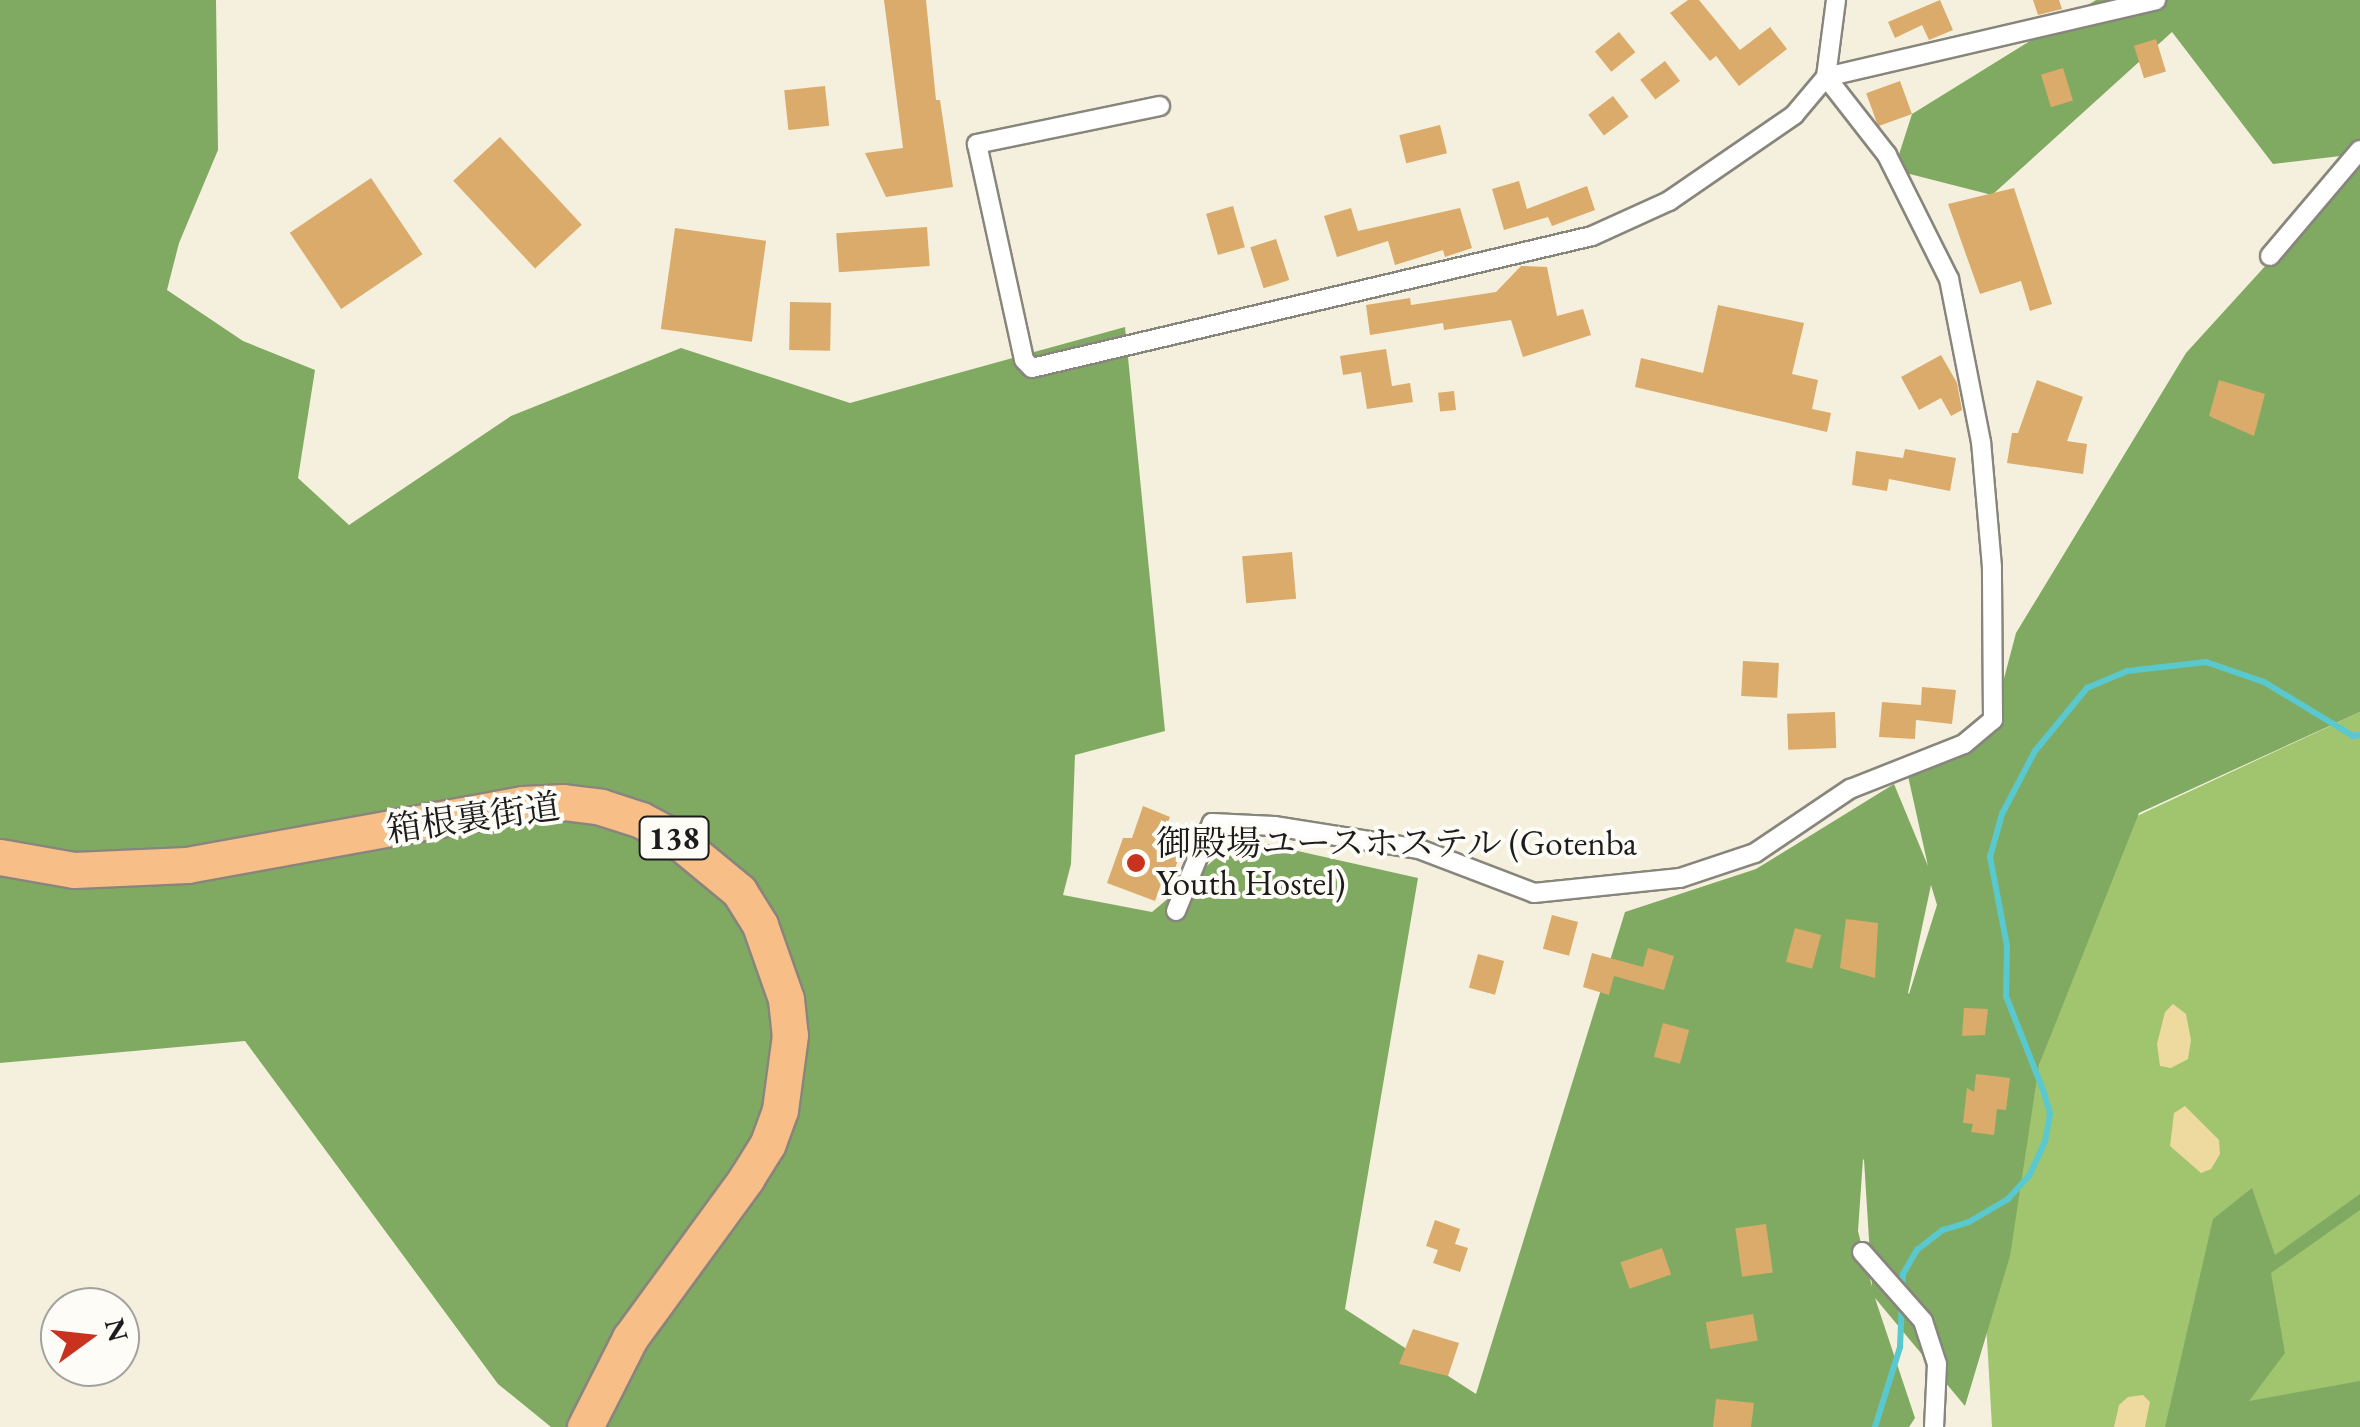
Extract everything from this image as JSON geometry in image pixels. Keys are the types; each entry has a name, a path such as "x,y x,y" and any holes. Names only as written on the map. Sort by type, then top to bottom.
{"highway":[{"name":"箱根裏街道","path":"0,858 74,870 187,865 522,804 563,802 601,807 641,820 676,839 738,891 766,938 786,1000 790,1035 780,1110 767,1145 746,1179 630,1338 586,1427"}],"street":[{"path":"1160,106 978,144 1024,360 1032,368 1592,236 1669,202 1794,115 1826,77 1836,0"},
{"path":"1826,77 2156,0"},
{"path":"1176,911 1212,823 1274,826 1420,849 1534,893 1680,878 1755,853 1850,789 1904,764 1964,744 1993,720 1992,567 1981,442 1949,279 1887,155 1826,77"},
{"path":"2270,256 2360,150"},
{"path":"1862,1252 1922,1321 1936,1364 1934,1427"}],"green space":[{"path":"0,0 216,0 218,150 179,243 167,290 243,341 315,370 298,478 349,525 511,416 681,348 850,403 1125,327 1165,731 1075,755 1071,864 1063,895 1152,912 1240,838 1418,878 1345,1309 1476,1394 1625,912 1756,869 1894,784 1928,866 1908,776 1993,720 2016,633 2186,353 2360,162 2360,712 2139,813 2039,1065 2010,1256 1965,1406 1875,1298 1915,1418 1909,1427 551,1427 498,1384 245,1041 0,1063","holes":["1931,885 1937,905 1909,994 1908,993","1864,1160 1872,1287 1858,1231"]},
{"path":"2096,0 2360,0 2360,149 2357,154 2273,164 2172,32 1992,195 1894,170 1912,114"},
{"path":"2360,712 2360,1427 1992,1427 1981,1234 2122,823"},
{"path":"2252,1188 2275,1255 2360,1194 2360,1210 2271,1273 2285,1353 2249,1401 2360,1381 2360,1427 2165,1427 2213,1219"}],"sand":[{"path":"2173,1004 2186,1014 2191,1040 2188,1059 2171,1068 2160,1066 2157,1044 2165,1012"},
{"path":"2185,1106 2219,1140 2220,1154 2211,1169 2201,1173 2170,1146 2174,1113"},
{"path":"2143,1395 2150,1402 2145,1427 2114,1427 2119,1405 2128,1397"}],"building":[{"path":"884,0 926,0 936,100 940,100 953,187 886,197 865,153 903,148"},
{"path":"1688,0 1699,0 1740,50 1770,27 1787,49 1739,86 1716,56 1710,61 1670,13"},
{"path":"1940,0 1953,30 1929,40 1922,25 1895,38 1888,22"},
{"path":"2033,0 2059,0 2062,9 2038,15"},
{"path":"1619,32 1635,52 1611,72 1595,52"},
{"path":"2156,39 2166,72 2144,78 2134,46"},
{"path":"1665,61 1680,81 1655,100 1640,80"},
{"path":"2063,68 2073,101 2051,107 2041,75"},
{"path":"1900,81 1912,114 1878,126 1866,93"},
{"path":"825,86 829,126 788,130 784,90"},
{"path":"1613,96 1629,117 1604,135 1588,115"},
{"path":"1440,125 1447,153 1406,163 1399,135"},
{"path":"500,137 582,225 535,268 453,181"},
{"path":"371,178 422,254 341,309 290,233"},
{"path":"1519,181 1527,209 1587,186 1595,210 1552,226 1548,217 1504,230 1492,189"},
{"path":"2014,188 2052,304 2030,311 2021,281 1980,294 1948,204"},
{"path":"1233,206 1245,247 1218,255 1206,214"},
{"path":"1351,208 1358,231 1460,208 1472,248 1445,257 1443,250 1395,265 1388,241 1337,257 1324,216"},
{"path":"927,227 930,266 839,272 836,233"},
{"path":"675,228 766,241 752,342 661,329"},
{"path":"1276,239 1289,280 1264,288 1250,247"},
{"path":"1521,266 1547,267 1557,316 1583,309 1591,335 1523,357 1511,320 1444,330 1443,323 1370,335 1366,305 1410,298 1411,305 1496,292"},
{"path":"790,302 831,303 830,351 789,350"},
{"path":"1718,305 1804,323 1792,374 1818,380 1812,409 1831,413 1827,432 1635,387 1641,358 1703,373"},
{"path":"1386,349 1392,386 1410,383 1413,402 1367,409 1361,372 1343,375 1340,356"},
{"path":"1941,355 1957,383 1962,410 1951,416 1941,398 1919,410 1901,377"},
{"path":"2037,380 2083,397 2067,441 2087,444 2083,474 2007,463 2012,433 2018,433"},
{"path":"2219,380 2265,394 2254,436 2209,416"},
{"path":"1454,391 1456,410 1440,412 1438,393"},
{"path":"1905,449 1956,458 1950,491 1889,479 1887,491 1852,485 1856,451 1903,458"},
{"path":"1292,552 1296,599 1246,603 1242,556"},
{"path":"1743,661 1779,663 1777,698 1741,696"},
{"path":"1922,687 1956,690 1952,724 1916,720 1915,739 1879,737 1882,702 1921,705"},
{"path":"1835,712 1836,748 1788,750 1787,714"},
{"path":"1143,806 1170,817 1166,827 1188,835 1168,886 1161,884 1155,901 1107,883 1123,838 1132,838"},
{"path":"1552,915 1578,922 1569,956 1543,949"},
{"path":"1846,919 1878,923 1875,978 1840,968"},
{"path":"1795,928 1821,935 1812,969 1786,962"},
{"path":"1648,948 1674,956 1664,990 1614,976 1609,995 1583,987 1592,953 1643,967"},
{"path":"1478,954 1504,961 1495,995 1469,988"},
{"path":"1964,1008 1988,1009 1985,1035 1962,1036"},
{"path":"1663,1023 1689,1030 1680,1064 1654,1057"},
{"path":"1976,1074 2010,1078 2006,1110 1997,1109 1994,1135 1971,1132 1973,1124 1963,1123 1967,1088 1974,1092"},
{"path":"1435,1220 1460,1229 1455,1244 1468,1248 1460,1272 1433,1263 1438,1250 1426,1246"},
{"path":"1766,1224 1773,1273 1742,1277 1735,1228"},
{"path":"1662,1248 1671,1274 1630,1289 1620,1262"},
{"path":"1753,1314 1758,1341 1710,1349 1706,1322"},
{"path":"1413,1329 1459,1343 1448,1376 1399,1364"},
{"path":"1716,1399 1754,1403 1751,1427 1713,1427"}],"waterway":[{"path":"1902,1290 1903,1274 1917,1250 1943,1230 1969,1222 2008,1199 2029,1176 2045,1142 2050,1114 2006,996 2007,946 1990,857 2002,814 2035,751 2087,688 2127,671 2206,662 2264,682 2353,736 2360,735"},
{"path":"1875,1427 1900,1347 1902,1302"}],"place":[{"name":"御殿場ユースホステル (Gotenba Youth Hostel)","path":"1136,863"}]}
